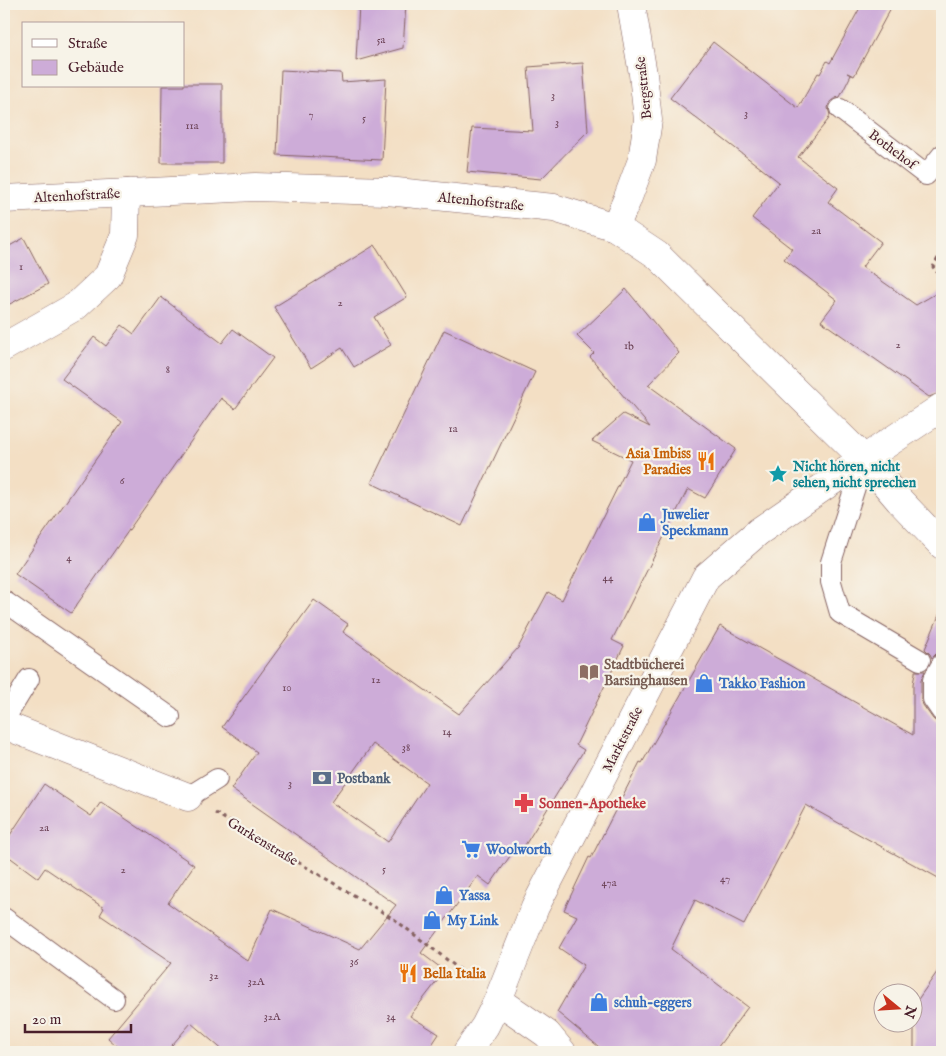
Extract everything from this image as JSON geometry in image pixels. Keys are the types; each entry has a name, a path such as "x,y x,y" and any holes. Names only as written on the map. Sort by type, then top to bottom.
{"street":[{"name":"Bergstraße","path":"616,227 642,160 648,120 643,74 631,4"},
{"name":"Altenhofstraße","path":"4,199 255,187 387,192 554,208 616,227 657,255 864,459 899,500 942,545"},
{"path":"4,346 76,306 108,276 125,235 126,193"},
{"name":"Marktstraße","path":"467,1052 481,1032 498,1000 535,906 706,577 758,532 942,407"},
{"path":"4,725 188,797"},
{"path":"498,1000 547,1034 562,1052"}],"lane":[{"name":"Bothehof","path":"840,109 926,175 942,155"},
{"path":"864,459 831,562 831,582 840,613 920,660"},
{"path":"4,601 170,717"},
{"path":"942,664 932,680 933,699 942,712"},
{"path":"4,720 30,679"},
{"path":"188,797 217,779"},
{"path":"4,918 114,998"}],"path":[{"path":"942,252 933,267 942,278"},
{"name":"Gurkenstraße","path":"188,797 394,919 498,1000"}],"building":[{"path":"359,4 406,4 403,48 356,61"},
{"path":"862,4 893,4 854,76 847,73 851,75 840,97 830,102 828,120 798,157 838,188 828,202 881,242 862,267 916,305 942,290 942,392 929,397 821,321 837,300 784,259 792,249 752,218 779,182 670,98 713,42 798,108 818,73 820,74 827,61 830,63"},
{"path":"583,63 588,131 541,179 467,172 472,128 533,131 528,67"},
{"path":"281,70 341,73 342,82 386,79 382,160 277,155"},
{"path":"185,84 222,84 222,163 161,163 162,88 185,88"},
{"path":"24,238 48,284 4,307 4,249"},
{"path":"375,245 407,297 374,317 391,345 354,367 342,348 311,368 274,307"},
{"path":"626,289 679,353 648,385 736,449 705,498 688,489 612,640 624,646 576,745 584,750 522,850 517,846 490,885 478,876 421,953 445,971 410,1016 439,1034 427,1052 225,1052 191,1023 166,1052 124,1052 108,1038 171,963 100,915 104,908 45,868 38,878 4,853 4,844 44,784 91,816 101,802 194,865 168,903 248,961 272,909 360,949 396,905 231,789 257,752 222,727 314,600 348,624 343,632 459,714 518,648 548,592 562,600 631,460 592,441 623,414 650,427 590,357 594,353 577,336","holes":["373,744 427,783 388,842 331,802"]},
{"path":"161,297 222,343 233,329 273,358 235,409 221,398 71,613 15,574 122,422 62,379 94,337 106,346 122,325 134,334"},
{"path":"444,330 535,372 462,526 371,483"},
{"path":"942,608 942,652 932,658 925,649"},
{"path":"720,626 913,735 913,684 915,671 925,671 921,680 921,699 933,719 942,724 942,880 806,805 744,925 695,900 671,949 748,1007 714,1052 605,1052 557,1012 584,965 559,948 577,916 564,910 589,857 591,858 640,762 642,763"},
{"path":"942,965 942,1052 914,1052 914,1034 924,1034 924,991"}],"place":[{"name":"Asia Imbiss Paradies","path":"706,461"},
{"name":"Nicht hören, nicht sehen, nicht sprechen","path":"778,474"},
{"name":"Juwelier Speckmann","path":"647,522"},
{"name":"Stadtbücherei Barsinghausen","path":"589,672"},
{"name":"Takko Fashion","path":"704,683"},
{"name":"Postbank","path":"322,778"},
{"name":"Sonnen-Apotheke","path":"524,803"},
{"name":"Woolworth","path":"471,849"},
{"name":"Yassa","path":"444,895"},
{"name":"My Link","path":"432,920"},
{"name":"Bella Italia","path":"408,973"},
{"name":"schuh-eggers","path":"599,1002"}]}
